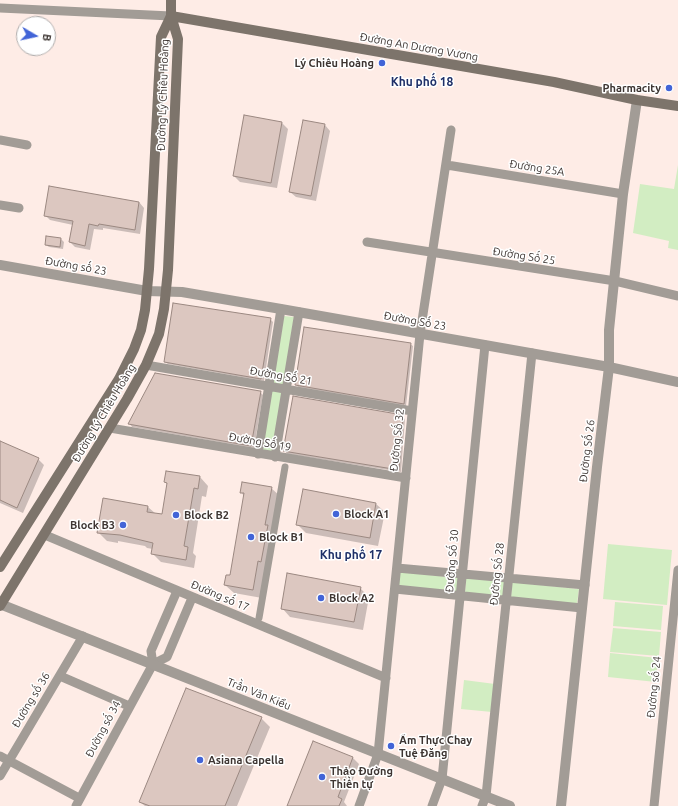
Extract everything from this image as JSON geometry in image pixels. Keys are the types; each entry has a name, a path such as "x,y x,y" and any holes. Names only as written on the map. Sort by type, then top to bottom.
{"main road":[{"path":"171,0 171,16"},
{"name":"Đường An Dương Vương","path":"171,16 554,82 637,100 678,106"},
{"name":"Đường Lý Chiêu Hoàng","path":"0,567 128,363 141,330 145,310 149,269 161,37 171,16"},
{"name":"Đường Lý Chiêu Hoàng","path":"0,605 110,428 146,365 159,334 166,292 178,39 171,16"}],"street":[{"path":"0,8 171,16"},
{"name":"Đường Số 26","path":"562,806 597,467 609,367 609,330 623,194 637,100"},
{"name":"Đường Số 32","path":"378,754 420,334 451,130"},
{"path":"0,140 27,145"},
{"name":"Đường 25A","path":"446,165 623,194"},
{"path":"0,204 20,208"},
{"name":"Đường Số 25","path":"366,242 433,254 615,281 678,296"},
{"name":"Đường số 23","path":"0,265 147,291"},
{"name":"Đường Số 23","path":"147,291 182,292 299,312 609,367 678,382"},
{"path":"258,454 281,309"},
{"path":"275,457 299,312"},
{"name":"Đường Số 30","path":"442,779 485,345"},
{"name":"Đường Số 28","path":"484,801 532,353"},
{"name":"Đường Số 21","path":"146,365 412,411"},
{"name":"Đường Số 19","path":"110,428 406,478"},
{"path":"259,618 285,467"},
{"name":"Đường số 17","path":"44,535 386,678"},
{"path":"397,568 585,585"},
{"name":"Đường số 24","path":"654,806 678,570"},
{"path":"395,589 582,608"},
{"name":"Đường số 34","path":"153,664 151,651 177,591"},
{"name":"Đường số 34","path":"78,802 153,664 167,657 192,598"},
{"name":"Trần Văn Kiểu","path":"0,605 84,636 442,779 484,801 510,806"},
{"name":"Đường số 36","path":"0,776 84,636"},
{"path":"60,676 129,706"},
{"path":"359,806 378,754"},
{"path":"0,756 78,802"},
{"path":"432,806 442,779"}],"green space":[{"path":"678,165 678,250 668,248 669,241 633,233 640,184 674,189"},
{"path":"284,316 294,317 283,386 273,383"},
{"path":"272,391 282,392 272,453 261,451"},
{"path":"608,544 672,550 667,605 603,599"},
{"path":"400,572 459,578 457,592 398,586"},
{"path":"466,578 505,582 504,596 465,593"},
{"path":"512,582 579,589 577,604 511,597"},
{"path":"615,602 663,606 661,630 613,626"},
{"path":"613,628 661,632 659,656 610,652"},
{"path":"610,653 658,658 656,682 608,677"},
{"path":"464,680 495,684 492,712 461,709"}],"building":[{"path":"244,115 282,122 271,183 233,176"},
{"path":"303,120 325,124 311,196 289,192"},
{"path":"49,186 139,202 135,230 99,224 98,226 89,224 85,246 69,242 73,221 44,216"},
{"path":"46,236 61,238 60,247 45,245"},
{"path":"173,303 271,318 261,379 164,362"},
{"path":"304,327 411,343 404,404 295,385"},
{"path":"155,373 261,391 251,446 128,424"},
{"path":"293,396 403,415 399,470 283,451"},
{"path":"0,441 39,458 17,508 0,500"},
{"path":"166,471 200,476 198,489 194,488 184,546 188,547 186,560 151,554 153,543 120,535 97,533 103,498 148,506 147,512 162,514 167,483 164,482"},
{"name":"Block B1","path":"242,482 272,487 265,525 268,525 261,562 258,561 253,590 224,585 226,575 230,575 244,493 240,493"},
{"name":"Block A1","path":"303,489 376,503 370,538 296,525"},
{"name":"Block A2","path":"287,573 361,587 354,622 281,609"},
{"name":"Asiana Capella","path":"186,688 262,717 225,806 150,806 139,802"},
{"name":"Thảo Đường Thiền tự","path":"313,741 353,757 338,797 342,799 339,806 287,806"}],"place":[{"name":"Lý Chiêu Hoàng","path":"382,63"},
{"name":"Pharmacity","path":"669,88"},
{"name":"Block A1","path":"336,514"},
{"name":"Block B2","path":"176,515"},
{"name":"Block B3","path":"123,525"},
{"name":"Block B1","path":"251,537"},
{"name":"Block A2","path":"321,598"},
{"name":"Ẩm Thực Chay Tuệ Đăng","path":"391,746"},
{"name":"Asiana Capella","path":"200,760"},
{"name":"Thảo Đường Thiền tự","path":"322,777"}],"district":[{"name":"Khu phố 18","path":"422,82"},
{"name":"Khu phố 17","path":"351,555"}]}
